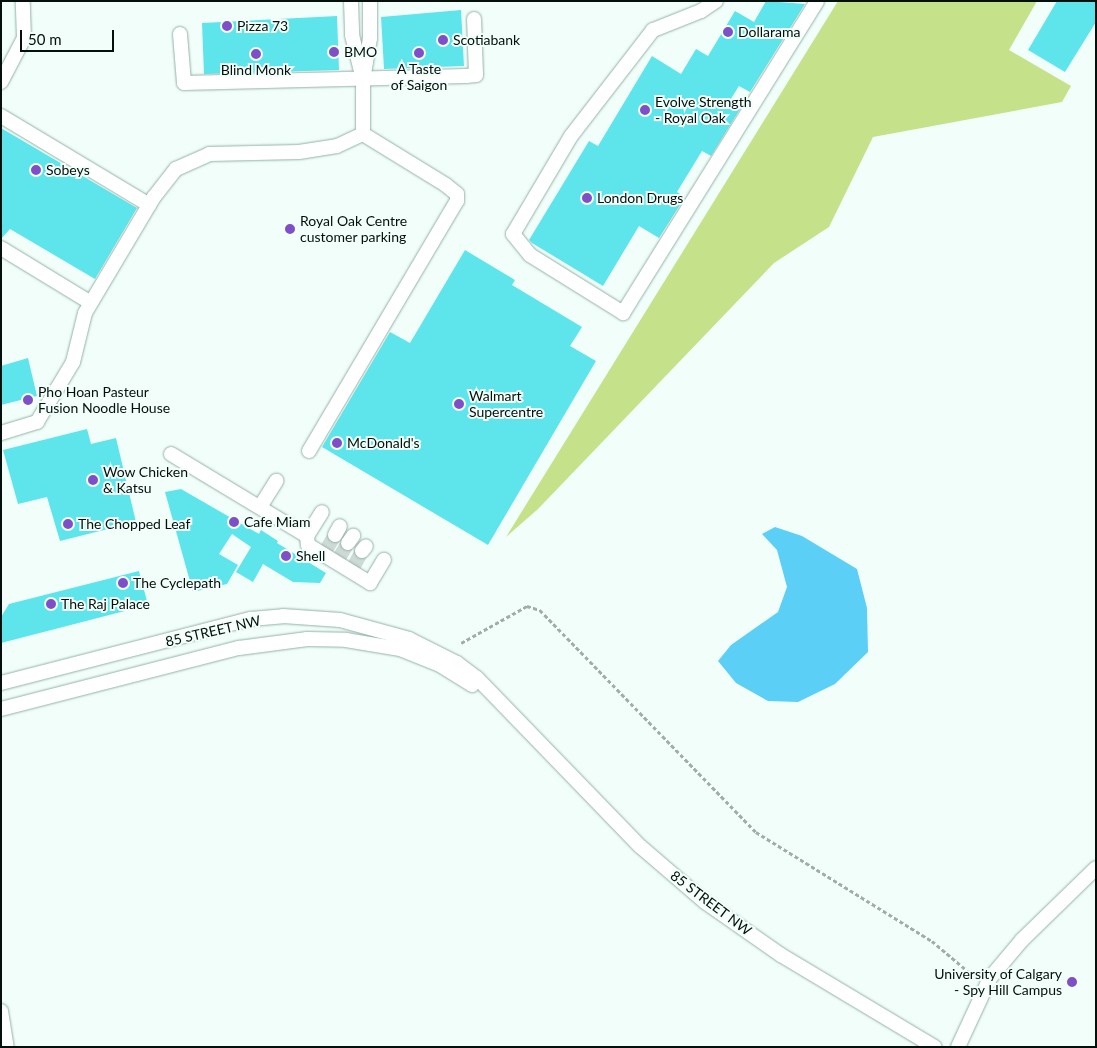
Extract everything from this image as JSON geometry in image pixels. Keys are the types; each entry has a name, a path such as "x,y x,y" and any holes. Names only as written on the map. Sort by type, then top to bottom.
{"street":[{"path":"1,82 24,38 23,1"},
{"path":"351,1 352,34 363,80"},
{"path":"363,134 363,80 370,38 370,1"},
{"path":"716,1 701,11 653,30 571,136 513,234 530,255 623,313 816,1"},
{"path":"180,34 184,83 363,80 476,75 474,18"},
{"path":"1,116 149,206"},
{"path":"1,433 37,422 73,362 85,313 149,206 176,169 199,156 299,152 337,146 363,134"},
{"path":"308,451 457,201 457,194 446,185 363,134"},
{"path":"1,248 91,303"},
{"path":"171,454 307,536"},
{"path":"260,507 276,481"},
{"path":"322,512 307,536 308,545 325,552 370,583 384,560"},
{"name":"85 STREET NW","path":"1,683 251,619 313,617 386,630 435,652 477,678 641,847 705,902 781,955 935,1047"},
{"name":"85 STREET NW","path":"1,709 239,648 275,641 336,639 372,643 416,654 463,679 518,721"},
{"path":"958,1047 986,988 1022,940 1096,868"},
{"path":"1,1011 6,1047"}],"path":[{"path":"461,642 527,606 540,610 756,832 932,940 986,988"}],"green space":[{"path":"838,1 1037,1 1009,50 1071,86 1062,102 873,137 829,227 774,263 538,509 506,537"}],"water":[{"path":"775,527 802,536 857,569 867,608 868,652 835,684 798,702 768,701 736,683 718,661 731,645 778,612 787,587 777,550 762,534"}],"building":[{"path":"766,1 805,4 750,92 739,86 729,102 740,109 711,156 702,151 677,192 685,197 659,238 639,226 603,286 532,243 529,240 589,141 598,146 652,56 681,74 696,49 708,56 735,11 754,22"},
{"path":"1057,1 1096,1 1096,22 1065,72 1028,50"},
{"path":"461,10 464,66 384,69 381,17"},
{"path":"337,16 339,70 204,74 202,23"},
{"name":"Sobeys","path":"1,128 137,208 95,279 10,229 1,239"},
{"name":"Walmart Supercentre","path":"465,250 515,280 512,285 582,327 570,346 596,361 488,545 322,447 390,332 410,343"},
{"path":"28,358 37,396 1,405 1,366"},
{"path":"87,429 91,444 116,438 136,522 60,541 47,497 18,504 3,450"},
{"path":"181,489 259,534 261,530 278,541 277,543 326,573 320,583 293,582 263,564 253,582 236,572 251,547 232,534 219,554 238,565 227,584 193,592 165,492"},
{"path":"139,571 148,605 1,643 1,617 9,604"}],"tunnel":[{"path":"326,550 335,535"},
{"path":"339,558 348,543"},
{"path":"354,566 362,551"}],"place":[{"name":"Pizza 73","path":"227,26"},
{"name":"Dollarama","path":"728,32"},
{"name":"Scotiabank","path":"443,40"},
{"name":"BMO","path":"334,52"},
{"name":"A Taste of Saigon","path":"419,53"},
{"name":"Blind Monk","path":"256,54"},
{"name":"Evolve Strength - Royal Oak","path":"645,110"},
{"name":"Sobeys","path":"36,170"},
{"name":"London Drugs","path":"587,198"},
{"name":"Royal Oak Centre customer parking","path":"290,229"},
{"name":"Pho Hoan Pasteur Fusion Noodle House","path":"28,400"},
{"name":"Walmart Supercentre","path":"459,404"},
{"name":"McDonald's","path":"337,443"},
{"name":"Wow Chicken & Katsu","path":"93,480"},
{"name":"Cafe Miam","path":"234,522"},
{"name":"The Chopped Leaf","path":"68,524"},
{"name":"Shell","path":"286,556"},
{"name":"The Cyclepath","path":"123,583"},
{"name":"The Raj Palace","path":"51,604"},
{"name":"University of Calgary - Spy Hill Campus","path":"1072,982"}]}
